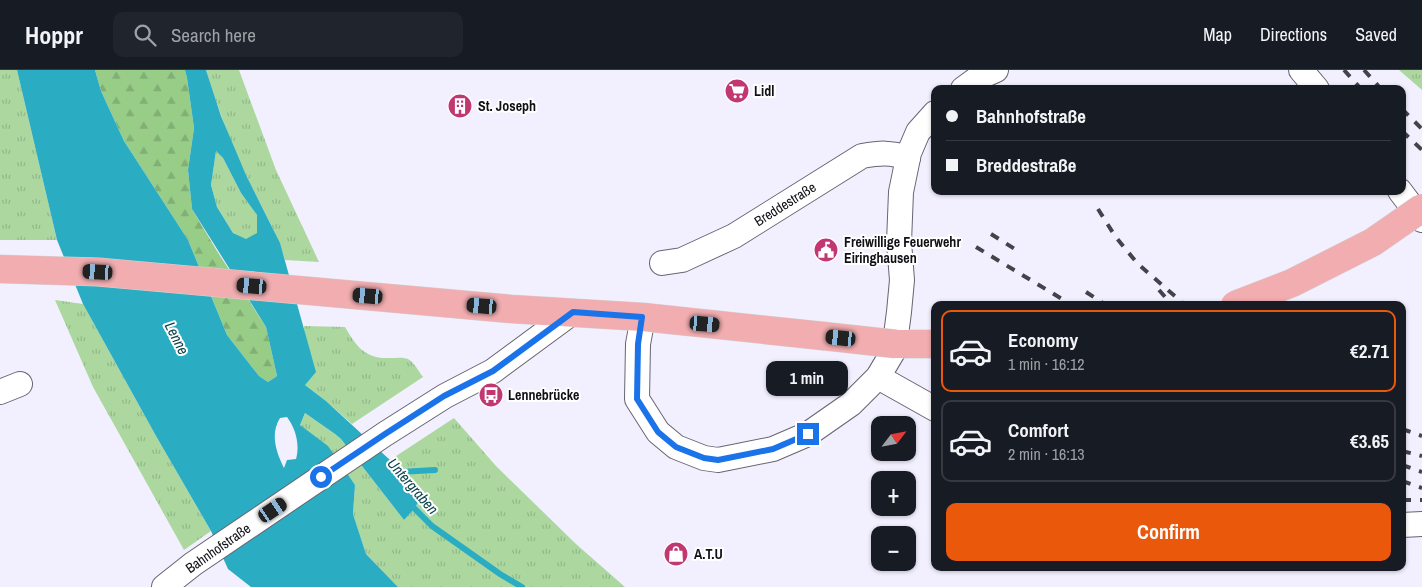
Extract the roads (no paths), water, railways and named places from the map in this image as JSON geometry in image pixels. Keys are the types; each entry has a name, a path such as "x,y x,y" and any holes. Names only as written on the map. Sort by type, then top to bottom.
{"main road":[{"path":"1245,301 1292,284 1373,242 1422,208"},
{"path":"0,269 98,272 482,306 642,317 896,344 931,344"}],"street":[{"path":"968,85 978,78 996,70"},
{"path":"1301,70 1314,85"},
{"path":"642,317 638,344 637,399 658,432 676,447 704,458 718,460 773,449 808,434 851,404 878,377 894,350 900,312 902,280 900,242 901,192 908,158 918,132 931,117"},
{"name":"Breddestraße","path":"662,263 682,260 734,236 862,156 880,153 896,154 908,158"},
{"path":"1403,195 1422,220"},
{"name":"Bahnhofstraße","path":"164,587 193,564 385,434 444,396 493,371 573,312"},
{"path":"878,377 931,407"},
{"path":"1406,525 1422,524"}],"water":[{"name":"Lenne","path":"17,70 95,70 101,91 124,141 188,240 227,335 259,376 268,382 277,376 266,327 192,209 188,170 194,128 185,70 206,70 221,116 246,175 280,243 316,372 305,385 326,401 390,460 420,499 404,520 341,439 305,413 300,425 328,446 355,485 353,514 366,554 398,587 251,587 228,569 211,531 83,304 57,240","holes":["216,151 223,158 241,193 257,215 257,233 246,239 233,233 217,207 211,185","287,417 295,432 298,448 296,459 287,460 284,468 275,443 275,430 280,418"]}],"waterway":[{"path":"392,469 400,472 435,470"},
{"name":"Untergraben","path":"409,503 432,526 500,574 522,587"}],"railway":[{"path":"1344,70 1357,85"},
{"path":"1364,70 1377,85"},
{"path":"1406,113 1422,129"},
{"path":"1406,135 1422,150"},
{"path":"1098,209 1115,236 1137,263 1180,301"},
{"path":"991,234 1018,251"},
{"path":"976,247 1065,301"},
{"path":"1159,290 1169,301"},
{"path":"1086,292 1100,301"},
{"path":"1406,430 1422,436"},
{"path":"1406,452 1422,456"},
{"path":"1406,466 1422,472"},
{"path":"1406,482 1422,488"},
{"path":"1406,500 1422,500"}],"place":[{"name":"Lidl","path":"737,91"},
{"name":"St. Joseph","path":"460,106"},
{"name":"Freiwillige Feuerwehr Eiringhausen","path":"826,250"},
{"name":"Lennebrücke","path":"491,395"},
{"name":"A.T.U","path":"676,554"}]}
